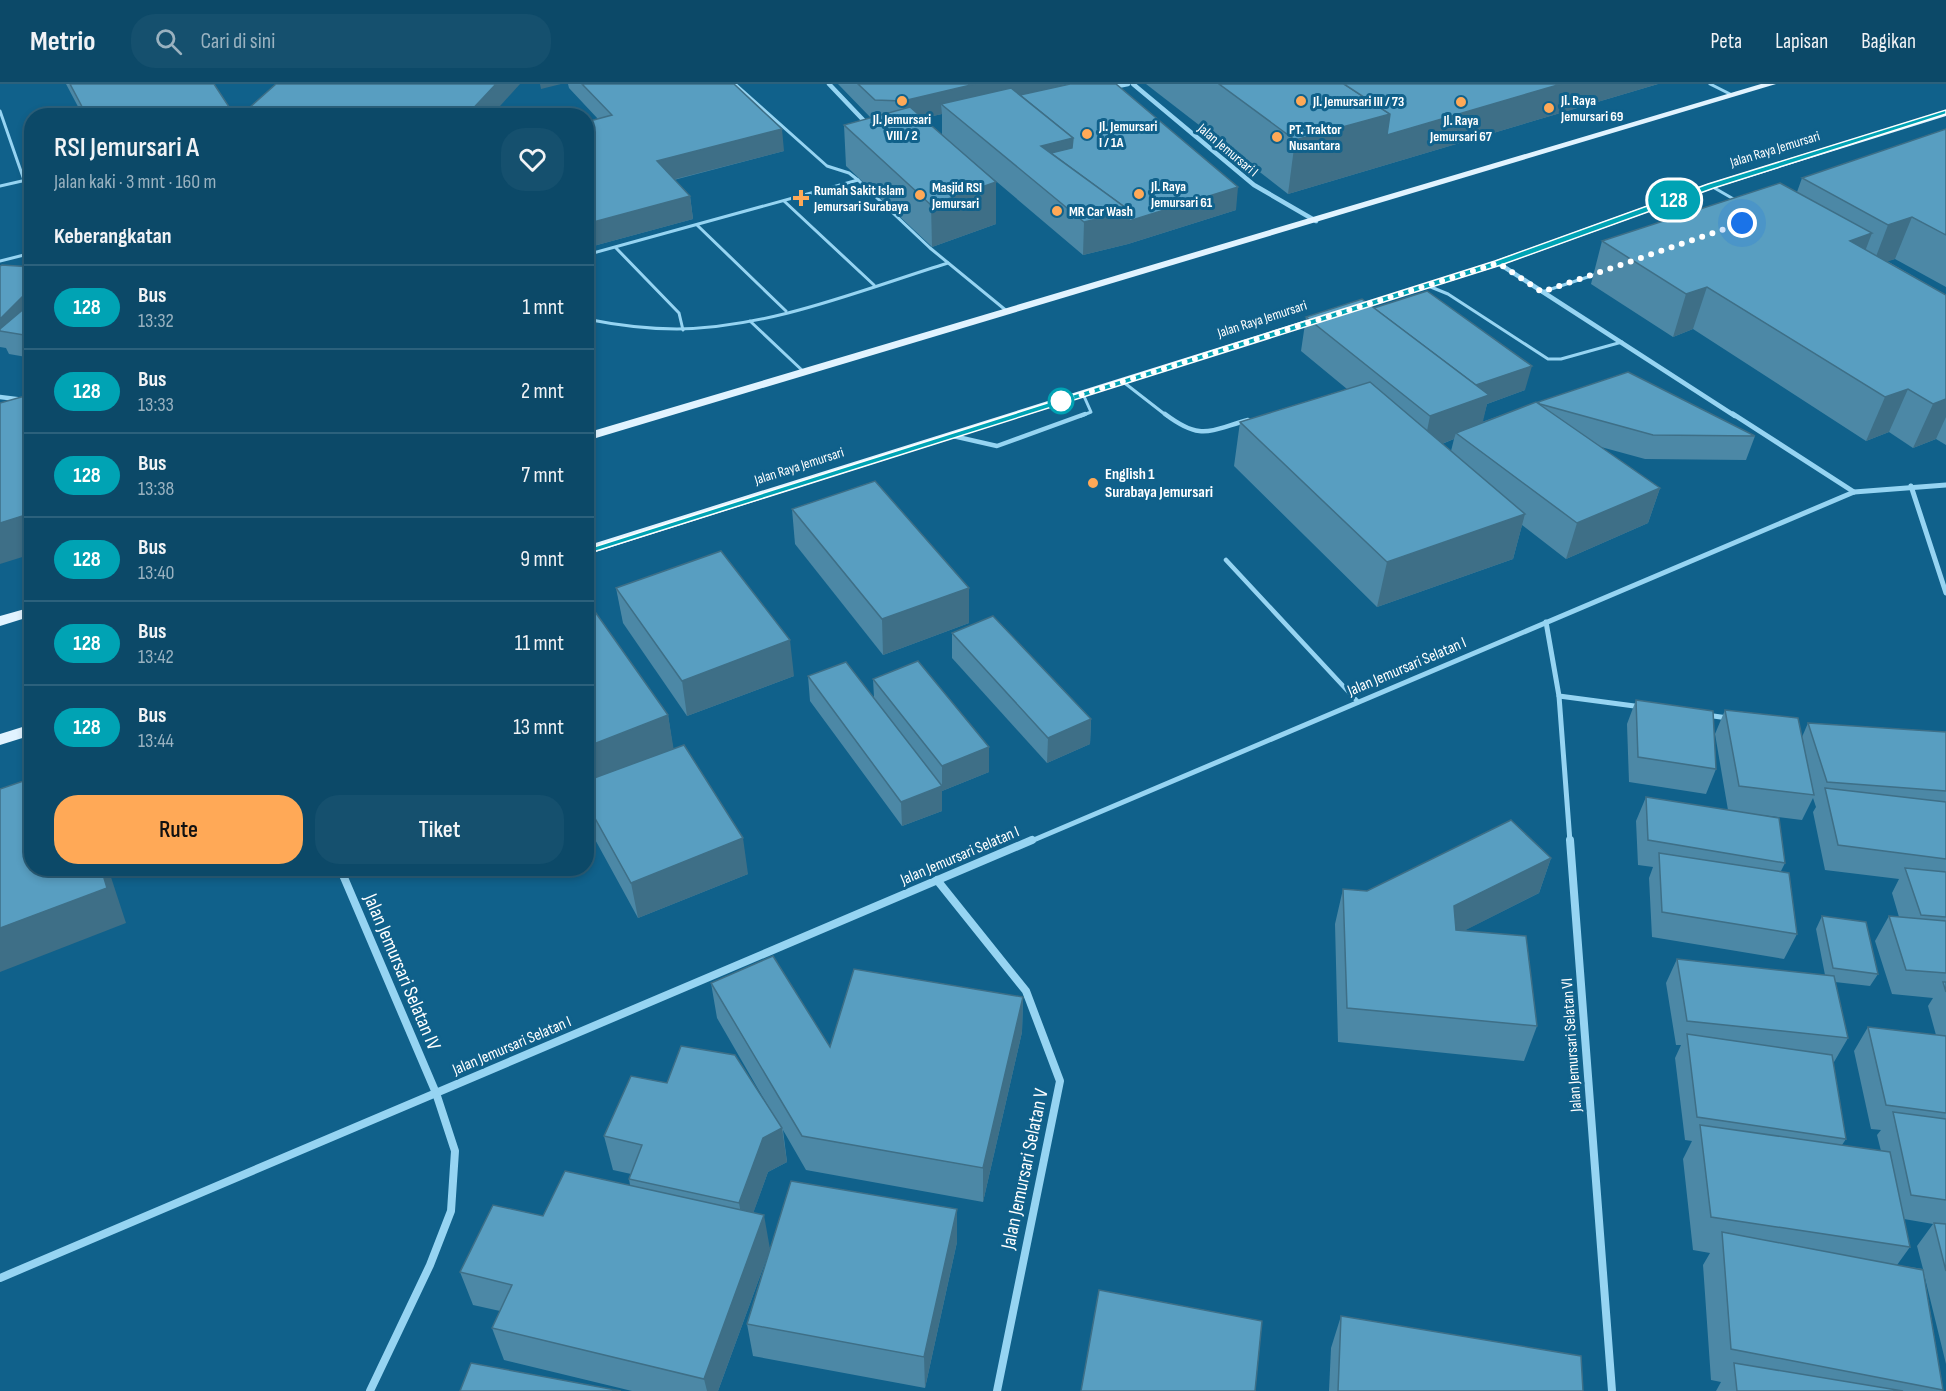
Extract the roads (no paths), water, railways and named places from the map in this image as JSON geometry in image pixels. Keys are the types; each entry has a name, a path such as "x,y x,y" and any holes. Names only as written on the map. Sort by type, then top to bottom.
{"main road":[{"path":"594,435 1772,84"},
{"name":"Jalan Raya Jemursari","path":"594,548 1498,263 1711,186 1944,114"},
{"path":"0,621 24,614"},
{"path":"0,740 24,732"}],"street":[{"path":"829,84 873,130"},
{"path":"1105,89 1128,84"},
{"name":"Jalan Jemursari I","path":"1133,84 1254,185 1316,221"},
{"path":"1498,263 1854,492"},
{"path":"0,397 24,400"},
{"name":"Jalan Jemursari Selatan I","path":"0,1278 1854,492 1946,485"},
{"path":"1911,486 1946,593"},
{"name":"Jalan Jemursari Selatan VI","path":"1546,622 1559,696 1612,1391"},
{"path":"1559,696 1653,708"},
{"path":"1700,715 1735,719"},
{"name":"Jalan Jemursari Selatan IV","path":"343,876 436,1093 455,1151 451,1211 430,1265 370,1391"},
{"name":"Jalan Jemursari Selatan V","path":"937,880 1026,991 1060,1081 997,1391"}],"lane":[{"path":"735,84 827,165 849,173 858,180 948,263 1008,312"},
{"path":"1710,84 1732,96"},
{"path":"0,111 24,185"},
{"path":"594,253 858,180"},
{"path":"0,186 22,181"},
{"path":"1711,186 1742,204"},
{"path":"784,201 874,285"},
{"path":"697,225 786,311"},
{"path":"616,248 679,313 683,330"},
{"path":"0,261 24,255"},
{"path":"594,321 683,330 750,321 948,263"},
{"path":"1542,292 1606,271"},
{"path":"1425,285 1448,294 1548,359 1561,359 1622,342"},
{"path":"750,321 805,373"},
{"path":"1122,381 1186,430 1201,433 1253,418"},
{"path":"951,435 998,446 1091,412 1083,394"},
{"path":"1226,560 1358,702"}],"place":[{"name":"Jl. Jemursari VIII / 2","path":"902,101"},
{"name":"Jl. Jemursari III / 73","path":"1301,101"},
{"name":"Jl. Raya Jemursari 67","path":"1461,102"},
{"name":"Jl. Raya Jemursari 69","path":"1549,108"},
{"name":"Jl. Jemursari I / 1A","path":"1087,134"},
{"name":"PT. Traktor Nusantara","path":"1277,137"},
{"name":"Jl. Raya Jemursari 61","path":"1139,194"},
{"name":"Masjid RSI Jemursari","path":"920,195"},
{"name":"Rumah Sakit Islam Jemursari Surabaya","path":"801,198"},
{"name":"MR Car Wash","path":"1057,211"},
{"name":"English 1 Surabaya Jemursari","path":"1093,483"}]}
